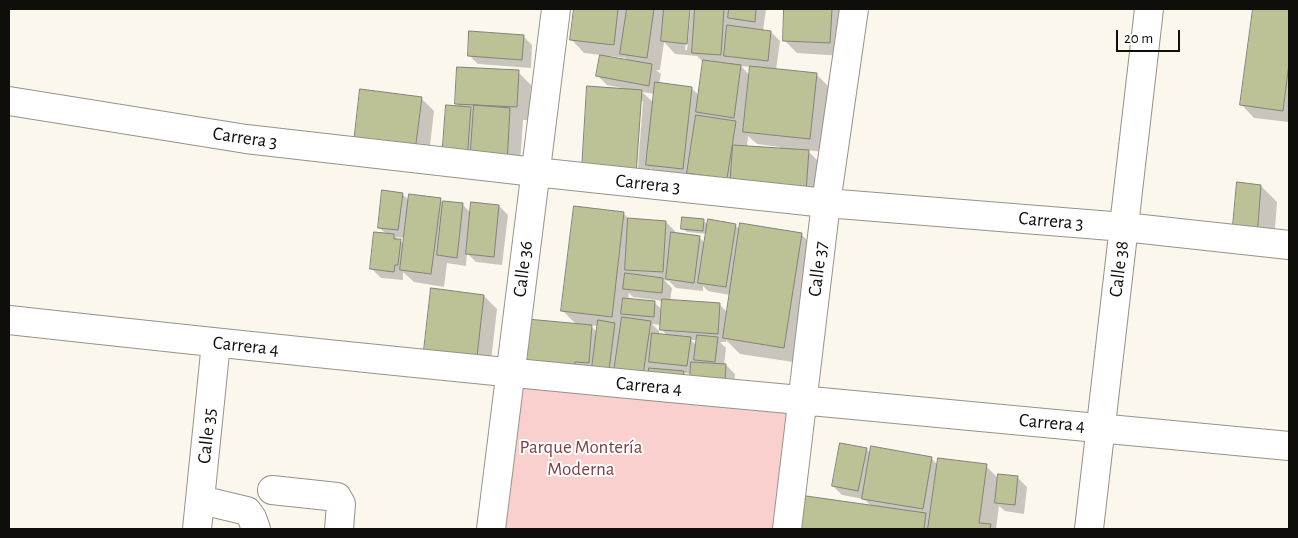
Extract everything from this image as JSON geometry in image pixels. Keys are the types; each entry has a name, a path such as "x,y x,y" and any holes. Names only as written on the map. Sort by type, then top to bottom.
{"street":[{"name":"Calle 36","path":"491,529 556,9"},
{"name":"Calle 37","path":"787,529 826,203 854,9"},
{"name":"Calle 38","path":"1089,529 1149,9"},
{"name":"Carrera 3","path":"9,101 246,139 535,172 826,203 1124,227 1289,245"},
{"name":"Carrera 4","path":"9,320 511,373 1289,446"},
{"name":"Calle 35","path":"197,529 216,343"},
{"path":"272,490 337,497 341,504 339,529"},
{"path":"201,500 247,512 252,518 256,529"}],"green space":[{"name":"Parque Montería Moderna","path":"520,379 791,412 778,529 500,529"}],"building":[{"path":"574,9 618,9 614,45 570,40"},
{"path":"627,9 654,9 647,58 620,54"},
{"path":"664,9 690,9 687,44 661,41"},
{"path":"695,9 724,9 721,55 692,53"},
{"path":"729,9 756,9 755,22 728,18"},
{"path":"784,9 832,9 830,43 783,41"},
{"path":"1253,9 1289,9 1289,63 1283,111 1240,105"},
{"path":"727,25 771,31 768,61 724,56"},
{"path":"469,31 524,35 522,60 468,56"},
{"path":"600,55 652,64 649,86 596,76"},
{"path":"703,60 741,65 734,118 696,112"},
{"path":"750,66 817,73 810,139 743,132"},
{"path":"457,67 519,70 517,107 455,104"},
{"path":"655,82 692,87 683,169 646,165"},
{"path":"587,86 642,90 636,174 582,169"},
{"path":"360,89 422,97 414,159 353,151"},
{"path":"446,105 471,107 467,161 442,158"},
{"path":"474,105 510,108 507,165 470,163"},
{"path":"696,115 736,121 727,179 687,173"},
{"path":"733,145 809,150 806,192 730,187"},
{"path":"1237,182 1261,185 1257,238 1232,236"},
{"path":"382,190 403,193 398,230 378,228"},
{"path":"409,194 441,198 431,274 400,270"},
{"path":"443,201 463,203 457,258 437,255"},
{"path":"471,202 499,205 494,257 466,254"},
{"path":"574,206 624,212 612,317 561,311"},
{"path":"682,217 704,219 703,231 681,229"},
{"path":"628,218 666,221 663,272 625,270"},
{"path":"708,219 736,224 726,287 698,283"},
{"path":"740,223 802,233 784,348 723,338"},
{"path":"374,232 394,234 394,239 401,239 398,265 395,265 394,272 370,269"},
{"path":"671,232 700,236 694,283 666,279"},
{"path":"625,273 663,278 662,293 623,289"},
{"path":"431,288 484,295 476,365 423,359"},
{"path":"623,298 655,301 654,317 621,314"},
{"path":"662,299 720,303 718,334 660,330"},
{"path":"622,317 651,321 643,375 614,371"},
{"path":"527,319 592,325 589,363 575,362 574,376 523,372"},
{"path":"598,320 615,323 608,378 591,376"},
{"path":"652,333 691,337 687,366 649,362"},
{"path":"697,335 718,337 715,362 694,360"},
{"path":"691,362 726,364 725,382 690,380"},
{"path":"649,368 684,371 682,386 648,382"},
{"path":"840,443 867,448 858,491 832,486"},
{"path":"871,446 932,457 923,509 862,499"},
{"path":"938,458 987,464 979,523 991,524 990,529 928,529"},
{"path":"998,474 1018,476 1015,505 995,503"},
{"path":"806,496 926,513 924,529 801,529"}]}
